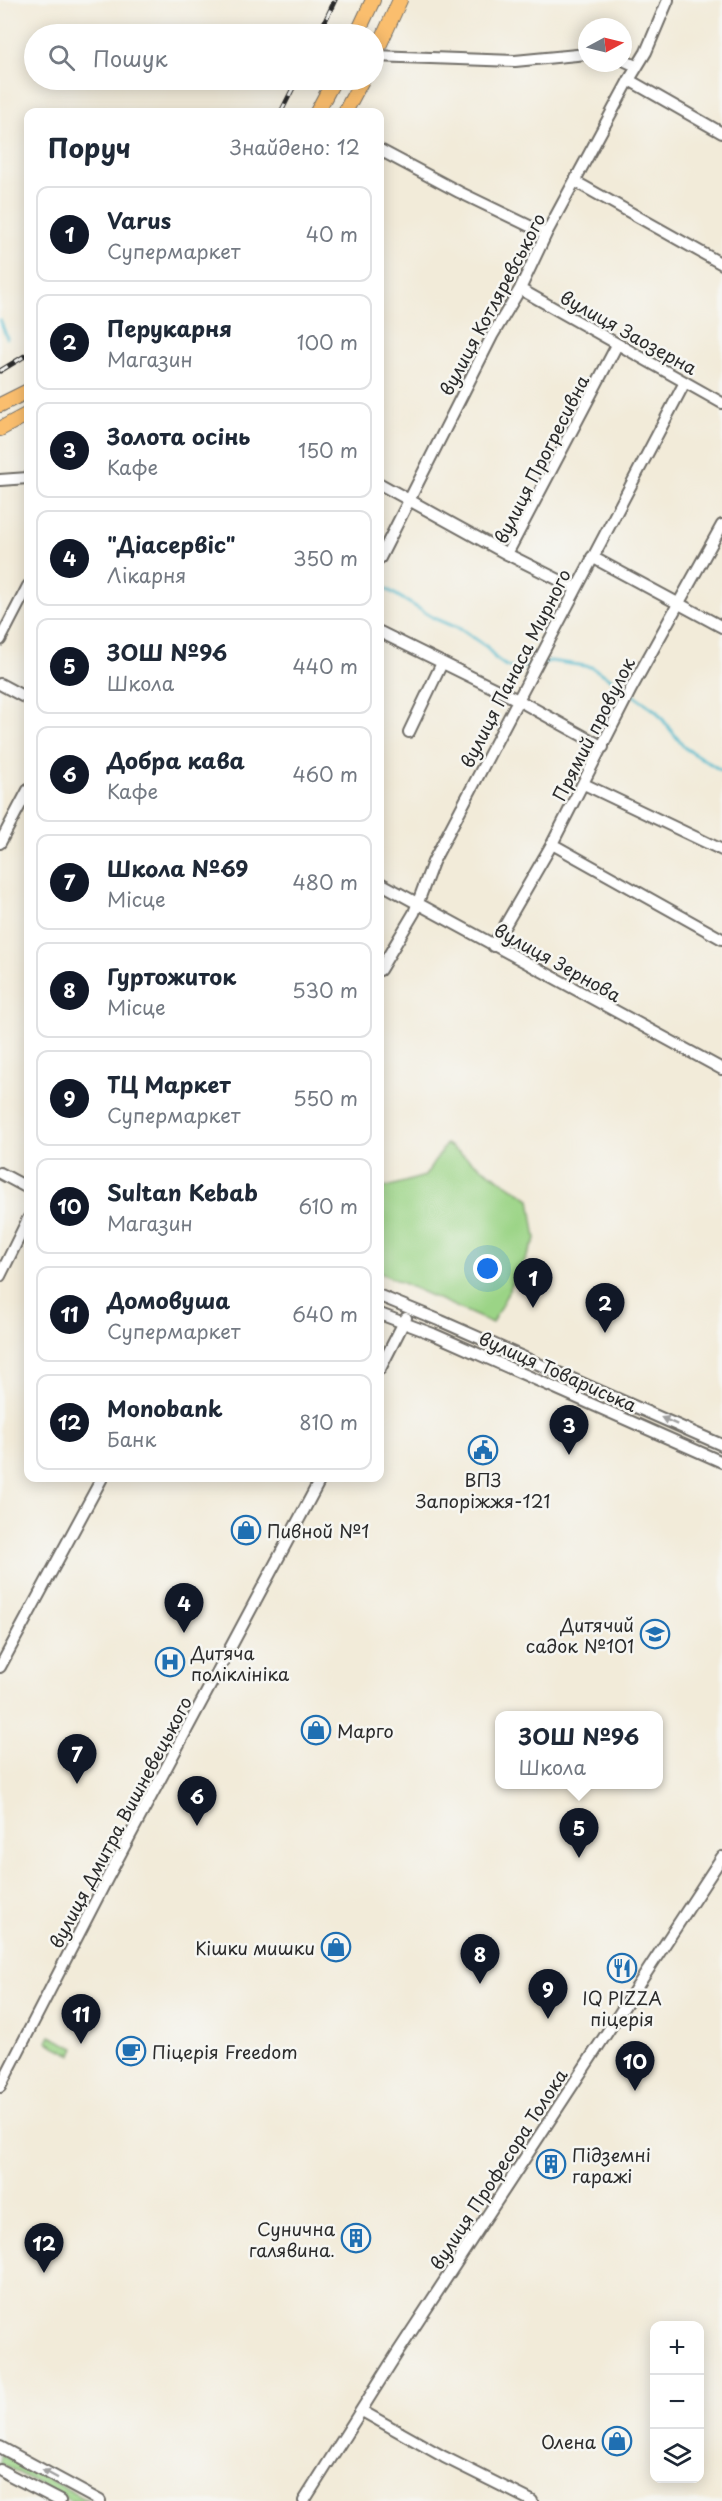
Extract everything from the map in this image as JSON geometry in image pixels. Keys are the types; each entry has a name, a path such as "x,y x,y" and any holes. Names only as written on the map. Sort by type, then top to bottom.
{"main road":[{"path":"362,24 373,0"},
{"path":"384,34 400,0"},
{"path":"319,108 329,90"},
{"path":"347,108 357,90"},
{"path":"0,405 24,393"},
{"path":"0,429 24,416"}],"street":[{"name":"вулиця Котляревського","path":"384,550 492,336 520,289 546,234 576,182 636,66 646,52 668,0"},
{"path":"384,56 515,61 578,55"},
{"path":"632,64 636,66"},
{"path":"629,80 722,133"},
{"path":"384,152 546,234"},
{"path":"576,182 722,264"},
{"name":"вулиця Заозерна","path":"520,289 722,403"},
{"name":"вулиця Прогресивна","path":"575,588 507,554 617,345"},
{"name":"вулиця Панаса Мирного","path":"384,963 411,919 429,869 685,382"},
{"path":"0,480 24,478"},
{"path":"384,486 507,554"},
{"name":"Прямий провулок","path":"493,946 552,844 629,693 722,525"},
{"path":"592,557 722,627"},
{"path":"0,640 24,594"},
{"path":"384,634 518,700 603,747"},
{"path":"409,732 442,663"},
{"path":"0,684 24,697"},
{"path":"584,784 722,850"},
{"path":"0,843 24,798"},
{"path":"552,844 722,939"},
{"name":"вулиця Зернова","path":"384,885 722,1069"},
{"path":"0,1173 24,1186"},
{"path":"0,1276 24,1227"},
{"name":"вулиця Товариська","path":"384,1298 722,1445"},
{"path":"384,1361 410,1309"},
{"name":"вулиця Товариська","path":"384,1316 433,1334 722,1462"},
{"path":"433,1334 430,1324 441,1321"},
{"path":"1,1663 100,1482"},
{"name":"вулиця Дмитра Вишневецького","path":"0,2087 108,1877 319,1482"},
{"name":"вулиця Професора Толока","path":"304,2501 396,2355 722,1857"},
{"path":"362,2411 444,2457 532,2501"},
{"path":"0,2447 100,2501"},
{"path":"0,2470 60,2501"}],"green space":[{"path":"446,1144 530,1199 536,1239 492,1323 384,1275 384,1188 425,1176"},
{"path":"50,2036 75,2048 72,2055 47,2042"},
{"path":"0,2453 89,2501 71,2501 0,2463"}],"waterway":[{"path":"0,320 7,338"},
{"path":"384,587 434,618 462,630 487,647 495,658 506,666 516,668 531,666"},
{"path":"541,664 550,661 591,667 608,677 656,711 685,748 722,771"}],"railway":[{"path":"324,24 335,0"},
{"path":"283,108 292,90"},
{"path":"0,371 24,356"}],"place":[{"name":"Varus","path":"533,1308"},
{"name":"Перукарня","path":"605,1333"},
{"name":"ВПЗ Запоріжжя-121","path":"483,1450"},
{"name":"Золота осінь","path":"569,1455"},
{"name":"Пивной №1","path":"246,1530"},
{"name":"\"Діасервіс\"","path":"184,1633"},
{"name":"Дитячий садок №101","path":"655,1634"},
{"name":"Дитяча поліклініка","path":"170,1662"},
{"name":"Марго","path":"316,1730"},
{"name":"Школа №69","path":"77,1784"},
{"name":"Добра кава","path":"197,1826"},
{"name":"ЗОШ №96","path":"579,1858"},
{"name":"Кішки мишки","path":"336,1947"},
{"name":"IQ PIZZA піцерія","path":"622,1968"},
{"name":"Гуртожиток","path":"480,1984"},
{"name":"ТЦ Маркет","path":"548,2019"},
{"name":"Домовуша","path":"81,2044"},
{"name":"Піцерія Freedom","path":"131,2051"},
{"name":"Sultan Kebab","path":"635,2091"},
{"name":"Підземні гаражі","path":"551,2164"},
{"name":"Сунична галявина.","path":"356,2238"},
{"name":"Monobank","path":"44,2273"},
{"name":"Олена","path":"617,2441"}]}
